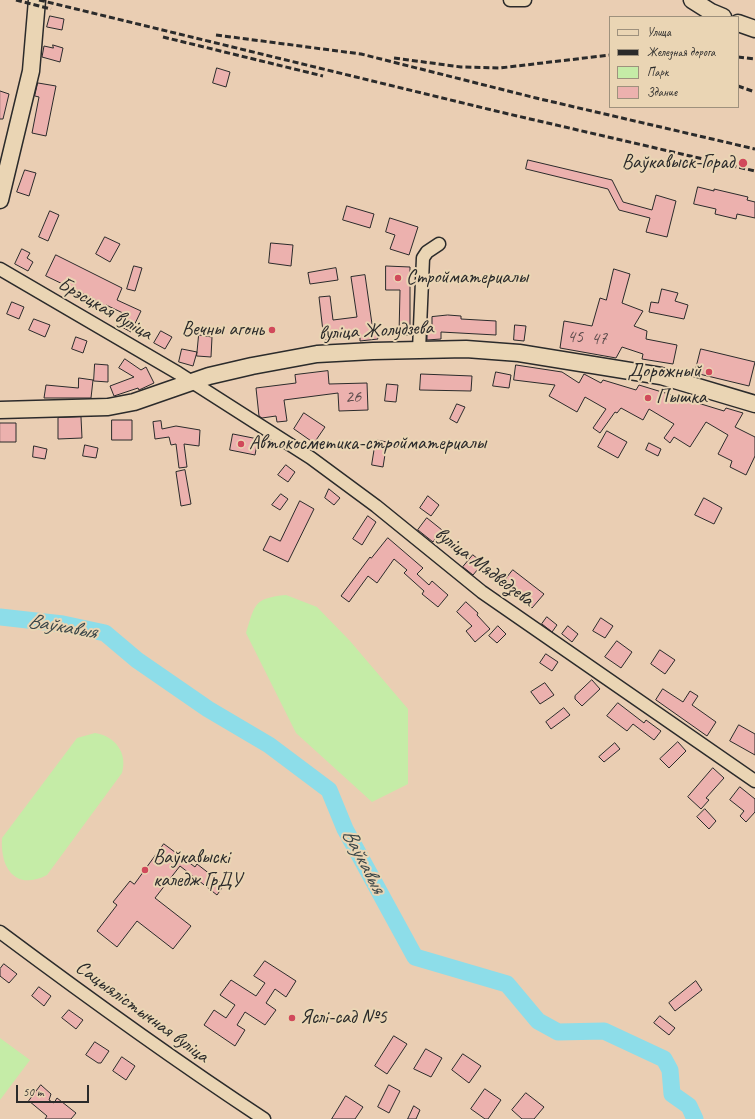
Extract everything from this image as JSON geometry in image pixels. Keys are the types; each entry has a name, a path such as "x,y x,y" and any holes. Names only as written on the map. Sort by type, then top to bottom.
{"main road":[{"path":"0,200 31,71 37,0"},
{"path":"692,0 721,16"},
{"path":"739,23 755,29"},
{"name":"вуліца Жолудзева","path":"0,410 108,407 134,402 191,381 252,366 317,354 466,349 512,352 583,362 661,376 755,404"}],"street":[{"path":"510,0 525,0"},
{"path":"419,350 423,258 427,252 439,244"},
{"name":"Брэсцкая вуліца","path":"0,269 191,381"},
{"name":"вуліца Мядведзева","path":"191,381 311,458 376,506 482,592 755,781"},
{"name":"Сацыялістычная вуліца","path":"0,932 110,1014 200,1077 264,1119"}],"green space":[{"path":"286,595 317,607 350,641 408,709 408,784 372,802 296,733 246,633 257,604 268,598"},
{"path":"95,733 108,738 118,747 123,759 122,773 47,875 36,879 27,880 19,878 12,874 7,868 2,849 2,838 77,738"},
{"path":"0,1038 30,1060 0,1100"}],"building":[{"path":"50,16 64,19 62,30 47,27"},
{"path":"53,45 63,48 60,62 42,57 44,46 53,48"},
{"path":"217,68 230,72 226,87 213,83"},
{"path":"38,83 56,86 46,136 32,133 39,97 35,96"},
{"path":"0,91 9,94 3,119 0,119"},
{"path":"528,160 612,180 623,202 652,210 656,195 676,201 667,237 646,232 650,218 619,210 608,189 526,169"},
{"path":"25,170 36,173 29,196 17,192"},
{"path":"698,187 748,197 747,200 755,202 755,218 737,214 736,219 715,214 716,209 694,204"},
{"path":"347,206 374,214 370,228 343,220"},
{"path":"50,211 59,215 48,241 39,237"},
{"path":"390,218 418,227 409,255 390,249 395,235 386,232"},
{"path":"105,237 120,244 110,262 96,254"},
{"path":"271,243 293,245 291,266 269,263"},
{"path":"22,249 30,253 27,258 33,262 28,271 15,264"},
{"path":"56,255 122,288 117,300 141,311 131,332 120,326 125,314 106,305 104,310 94,306 96,300 46,276"},
{"path":"134,266 142,268 135,291 127,289"},
{"path":"386,266 410,267 410,335 399,335 400,290 386,290"},
{"path":"336,268 338,280 310,284 308,273"},
{"path":"614,269 630,274 622,303 643,311 634,326 647,331 646,339 677,345 673,364 642,359 643,354 622,347 616,358 560,348 564,321 592,326 600,298 606,300"},
{"path":"365,275 372,324 376,324 378,339 360,341 360,336 324,340 319,297 330,296 333,320 357,317 351,277"},
{"path":"662,289 678,293 675,301 688,305 684,319 649,312 651,302 658,303"},
{"path":"12,302 24,307 19,319 7,314"},
{"path":"448,315 461,316 461,319 496,321 496,335 441,332 441,339 427,340 427,328 432,328 432,317"},
{"path":"34,319 50,325 45,337 29,330"},
{"path":"515,325 526,326 524,341 514,340"},
{"path":"161,331 172,337 165,349 154,343"},
{"path":"199,335 212,337 211,357 197,356"},
{"path":"76,337 87,341 83,353 72,349"},
{"path":"182,349 197,352 193,366 179,362"},
{"path":"701,349 755,362 749,386 695,373"},
{"path":"125,359 141,370 146,367 154,383 139,390 138,388 114,396 110,386 134,377 119,368"},
{"path":"95,364 108,365 108,382 94,381"},
{"path":"516,365 562,372 579,383 584,374 601,383 603,380 636,390 639,385 724,411 726,408 743,413 735,427 755,437 755,456 746,475 730,467 732,461 718,454 728,435 706,422 690,447 674,437 670,443 664,438 674,424 649,409 643,420 621,408 617,413 615,412 600,433 593,428 606,409 585,397 577,412 549,396 555,385 514,380"},
{"path":"328,371 329,384 367,383 368,410 339,411 338,393 284,400 287,421 277,422 276,416 262,418 259,416 256,388 296,383 295,375"},
{"path":"496,372 511,375 509,388 493,386"},
{"path":"421,374 472,376 471,391 420,390"},
{"path":"79,378 93,380 91,398 44,398 46,385 78,388"},
{"path":"387,384 398,385 396,402 385,401"},
{"path":"457,404 465,407 457,423 450,419"},
{"path":"304,413 325,427 314,443 294,429"},
{"path":"81,417 82,438 58,439 58,418"},
{"path":"112,420 132,420 132,440 112,440"},
{"path":"161,421 162,429 176,426 200,430 199,446 184,444 187,467 179,468 176,444 171,445 169,437 155,439 153,422"},
{"path":"0,423 16,423 16,442 0,442"},
{"path":"607,431 627,442 618,458 598,447"},
{"path":"233,434 258,439 255,455 230,450"},
{"path":"376,440 387,442 383,467 372,465"},
{"path":"649,443 661,449 658,456 646,450"},
{"path":"85,445 98,448 96,458 83,456"},
{"path":"34,446 47,449 45,459 33,457"},
{"path":"286,465 295,472 288,482 278,475"},
{"path":"185,470 191,504 181,506 176,472"},
{"path":"329,489 340,498 334,505 325,498"},
{"path":"281,494 288,499 280,510 272,505"},
{"path":"428,496 439,505 431,516 420,508"},
{"path":"704,498 722,508 714,524 695,515"},
{"path":"300,501 314,509 288,562 263,550 270,536 280,541"},
{"path":"368,516 376,522 362,545 353,539"},
{"path":"427,518 442,530 433,542 418,530"},
{"path":"388,538 423,568 417,574 429,585 432,581 448,595 438,607 422,594 424,591 404,573 407,570 394,559 377,583 368,576 349,602 341,596 370,557 371,558"},
{"path":"473,555 483,563 473,575 463,567"},
{"path":"513,570 544,594 532,608 502,584"},
{"path":"466,602 478,613 477,615 490,629 475,642 466,631 472,626 457,612"},
{"path":"547,617 557,625 552,632 542,624"},
{"path":"601,618 613,626 605,638 593,631"},
{"path":"498,626 506,634 497,643 489,636"},
{"path":"568,626 578,634 572,642 562,634"},
{"path":"617,641 632,652 621,668 605,657"},
{"path":"660,650 675,660 665,674 651,664"},
{"path":"546,654 558,662 552,671 540,663"},
{"path":"592,680 600,689 582,706 575,699 575,696"},
{"path":"545,683 554,695 540,704 531,692"},
{"path":"663,689 683,702 690,691 698,696 692,705 716,722 707,736 656,700"},
{"path":"618,703 644,723 646,720 661,731 654,740 633,724 627,731 607,716"},
{"path":"564,708 570,715 551,729 546,722"},
{"path":"739,725 755,734 755,755 730,741"},
{"path":"678,742 686,751 669,768 660,759"},
{"path":"615,743 620,749 604,762 599,757"},
{"path":"713,768 724,778 706,798 709,800 701,809 688,797"},
{"path":"740,787 755,799 755,812 746,822 740,816 744,811 730,800"},
{"path":"705,809 716,821 709,829 697,817"},
{"path":"164,844 195,867 197,864 224,885 217,895 180,866 155,898 191,926 173,949 137,921 117,947 97,931 117,905 113,902 130,881 134,884"},
{"path":"265,961 296,981 286,997 275,989 266,1003 276,1010 265,1025 245,1012 237,1025 245,1030 235,1046 204,1025 214,1010 226,1018 235,1005 220,995 231,980 256,996 265,983 254,976"},
{"path":"4,964 17,974 9,983 0,976 0,969"},
{"path":"696,981 702,990 675,1011 669,1003"},
{"path":"39,987 51,996 44,1006 32,996"},
{"path":"69,1010 83,1020 76,1029 62,1018"},
{"path":"660,1016 675,1028 669,1035 654,1023"},
{"path":"394,1036 407,1044 387,1074 375,1066"},
{"path":"95,1042 109,1051 101,1063 98,1063 86,1055"},
{"path":"426,1049 442,1058 431,1077 414,1069"},
{"path":"463,1054 481,1066 469,1083 452,1070"},
{"path":"122,1057 135,1066 126,1080 113,1071"},
{"path":"41,1085 51,1094 49,1100 54,1103 57,1098 76,1113 71,1119 45,1119 47,1116 29,1101"},
{"path":"389,1085 400,1091 389,1113 378,1107"},
{"path":"485,1089 501,1100 488,1119 485,1119 471,1109"},
{"path":"526,1093 544,1107 534,1119 522,1119 512,1110"},
{"path":"346,1096 363,1107 355,1119 332,1119"},
{"path":"414,1106 420,1110 416,1119 408,1119"}],"waterway":[{"name":"Ваўкавыя","path":"0,617 63,624 105,633 137,660 208,709 269,745 329,790 345,829 415,957 507,984 538,1021 558,1032 604,1031 664,1059 670,1070 672,1094 689,1106 695,1119"}],"railway":[{"path":"16,0 51,9"},
{"path":"39,0 500,112 755,171"},
{"path":"216,35 361,54 536,98 755,149"},
{"path":"163,37 323,76"},
{"path":"394,58 461,67 500,68 609,55"},
{"path":"739,57 755,59"},
{"path":"739,86 755,92"}],"place":[{"name":"Ваўкавыск-Горад","path":"743,163"},
{"name":"Стройматериалы","path":"398,278"},
{"name":"Вечны агонь","path":"272,330"},
{"name":"Дорожный","path":"709,372"},
{"name":"Пышка","path":"648,398"},
{"name":"Автокосметика-стройматериалы","path":"241,444"},
{"name":"Ваўкавыскі каледж ГрДУ","path":"145,870"},
{"name":"Яслі-сад №5","path":"292,1018"}]}
